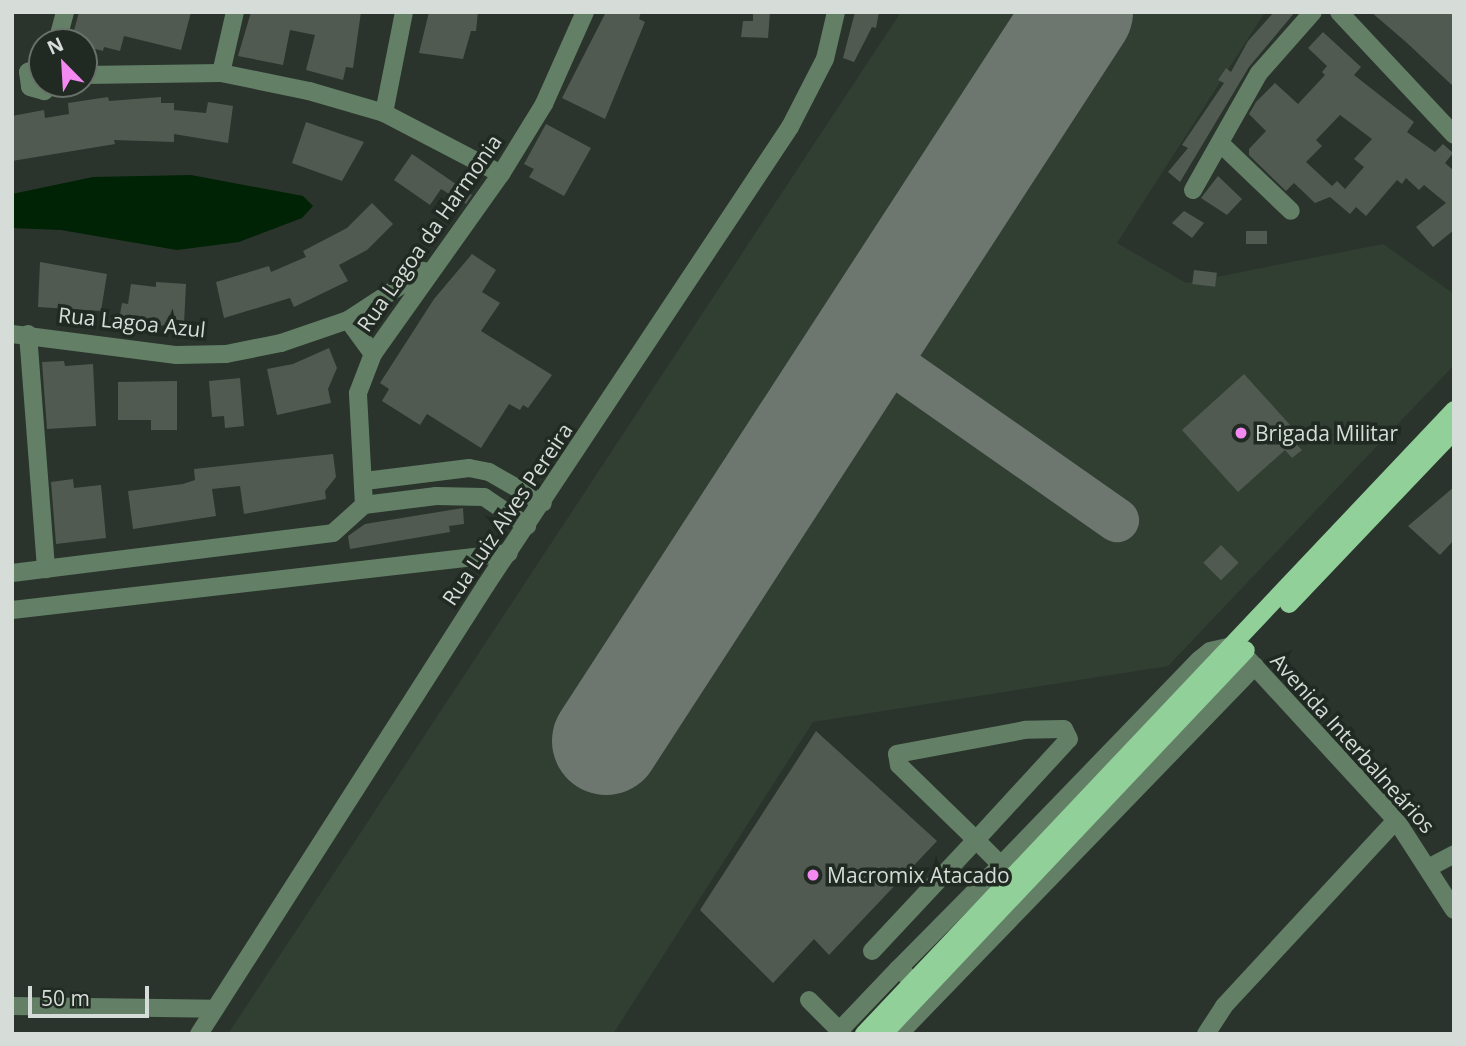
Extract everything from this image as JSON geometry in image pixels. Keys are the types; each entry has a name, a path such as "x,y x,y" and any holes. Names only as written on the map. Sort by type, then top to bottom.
{"main road":[{"path":"864,1034 913,981 1244,655 1454,410"},
{"path":"883,1034 1454,431"}],"street":[{"path":"220,73 235,12"},
{"path":"384,113 404,12"},
{"name":"Rua Lagoa da Harmonia","path":"364,505 365,481 358,393 373,354 434,263 501,174 544,104 585,12"},
{"name":"Rua Luiz Alves Pereira","path":"199,1034 509,553 790,127 825,59 836,12"},
{"path":"1193,190 1259,73 1313,12"},
{"path":"1339,12 1451,126"},
{"path":"98,75 220,73 309,91 384,113 501,174"},
{"path":"1220,143 1291,211"},
{"name":"Rua Lagoa Azul","path":"20,334 177,355 226,354 281,343 348,320 434,263"},
{"path":"348,320 373,354"},
{"path":"20,334 46,569"},
{"path":"365,481 469,468 489,472 543,503"},
{"path":"484,497 489,472"},
{"path":"433,473 436,496"},
{"path":"12,573 333,533 364,505 436,496 484,497 527,526"},
{"path":"12,610 509,553"},
{"path":"808,1000 841,1032 898,969 1199,660 1222,647 1244,655 1175,744 899,1034"},
{"name":"Avenida Interbalneários","path":"1244,655 1396,820 1430,867 1454,910"},
{"path":"872,951 976,840 1069,739 1064,729 1025,730 897,754 899,765 976,840 1001,865"},
{"path":"1206,1034 1224,1006 1396,820"},
{"path":"1430,867 1454,854"},
{"path":"898,969 913,981"},
{"path":"12,1006 215,1009"}],"shaded area":[{"path":"901,12 1265,12 1117,243 1186,283 1383,244 1454,294 1454,365 1168,666 813,722 613,1034 228,1034"},
{"path":"191,175 303,196 313,206 302,218 239,242 177,250 61,230 12,228 12,194 93,177"}],"building":[{"path":"79,12 191,12 181,50 124,36 120,51 104,47 103,51 98,50 98,28 75,28"},
{"path":"251,12 361,12 353,68 346,67 343,80 306,70 315,35 290,30 283,65 238,56"},
{"path":"429,12 478,12 476,31 471,31 463,59 419,53"},
{"path":"606,12 641,12 639,19 645,22 605,119 562,98"},
{"path":"753,12 770,12 768,38 741,37 743,21 753,21"},
{"path":"855,12 879,12 876,28 872,27 854,62 843,58"},
{"path":"1274,12 1295,12 1249,67 1180,182 1168,172 1188,148 1182,145 1224,83 1218,80 1226,68 1231,72 1248,41"},
{"path":"1371,12 1454,12 1454,87 1406,42"},
{"path":"1323,32 1361,67 1354,75 1414,122 1407,132 1435,152 1443,144 1453,153 1445,163 1454,171 1454,230 1433,247 1416,227 1446,203 1424,185 1419,190 1406,178 1402,184 1397,180 1366,216 1356,207 1350,214 1330,197 1315,203 1294,183 1286,191 1249,155 1249,149 1266,131 1249,114 1256,102 1275,83 1298,104 1325,75 1322,72 1327,66 1308,48","holes":["1340,115 1372,139 1354,159 1364,167 1345,189 1337,181 1332,186 1306,162 1322,146 1316,140"]},
{"path":"108,97 109,101 161,97 161,103 174,103 174,110 206,113 208,102 233,106 228,143 174,134 174,142 114,140 115,144 12,161 12,116 44,110 45,118 69,114 68,103"},
{"path":"306,122 364,142 342,181 292,163"},
{"path":"546,124 591,148 564,196 529,177 534,169 524,164"},
{"path":"412,154 472,195 466,204 441,189 430,205 394,180"},
{"path":"1218,176 1242,199 1227,215 1201,198"},
{"path":"372,203 393,224 367,250 339,265 348,281 294,307 290,298 224,318 216,282 269,266 271,272 306,257 303,251 347,228"},
{"path":"1184,211 1204,223 1192,238 1172,223"},
{"path":"1246,231 1267,231 1267,244 1246,244"},
{"path":"472,254 496,270 482,292 500,303 481,331 552,375 528,408 523,405 520,410 509,404 481,448 427,414 420,425 382,401 389,389 380,383 434,299"},
{"path":"40,262 107,274 101,311 38,307"},
{"path":"1194,270 1217,273 1215,287 1192,284"},
{"path":"156,282 186,284 184,324 154,326 119,320 122,303 128,304 131,284 156,287"},
{"path":"329,348 337,368 328,389 331,403 277,415 267,369 293,364"},
{"path":"64,361 65,366 93,364 96,426 47,429 42,362"},
{"name":"Brigada Militar","path":"1244,374 1300,436 1294,442 1302,450 1292,458 1285,450 1238,492 1182,430"},
{"path":"240,378 244,426 225,428 224,416 212,417 209,381"},
{"path":"177,381 177,430 151,430 151,420 118,420 118,382"},
{"path":"333,454 336,477 325,491 326,499 244,514 240,486 212,489 216,516 133,529 128,491 195,480 194,469"},
{"path":"73,479 74,488 101,485 106,538 56,544 51,482"},
{"path":"1454,487 1454,540 1440,555 1408,526"},
{"path":"463,508 464,524 449,526 450,532 350,549 348,536 365,524"},
{"path":"1221,545 1239,563 1221,580 1203,563"},
{"name":"Macromix Atacado","path":"816,731 937,841 829,955 814,939 773,983 700,910"}],"taxiway":[{"path":"864,343 1117,520"}],"runway":[{"path":"606,741 1079,12"}],"place":[{"name":"Brigada Militar","path":"1241,433"},
{"name":"Macromix Atacado","path":"813,875"}]}
